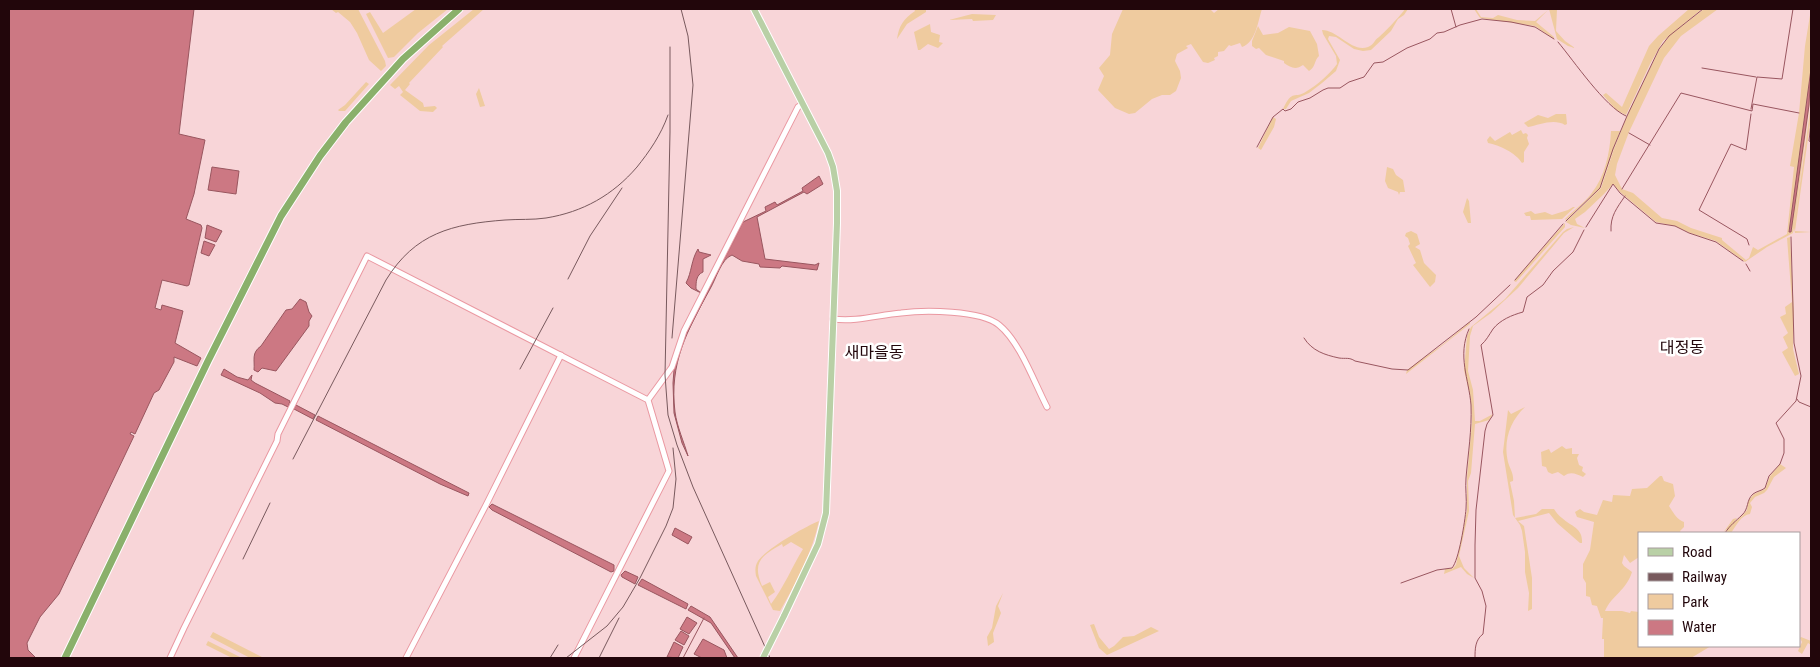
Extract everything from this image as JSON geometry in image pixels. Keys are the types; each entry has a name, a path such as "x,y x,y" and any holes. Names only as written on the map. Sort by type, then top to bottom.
{"highway":[{"path":"65,658 208,361 286,207 320,156 364,101 414,48 459,9"}],"main road":[{"path":"754,9 828,153 837,191 825,518 818,544 763,658"}],"street":[{"path":"648,400 672,367 684,331 798,106 803,104"},
{"path":"170,658 277,441 278,434 310,366 367,256 648,400 669,471 574,658"},
{"path":"833,319 854,320 935,310 950,311 993,321 1013,341 1047,407"},
{"path":"406,658 486,505 561,355"}],"green space":[{"path":"331,9 358,9 385,61 386,66 381,71 369,60 350,22"},
{"path":"416,9 448,9 418,33 394,57 388,58 366,14 370,12 383,33"},
{"path":"474,9 484,9 442,46 405,90 423,103 424,107 435,106 437,108 433,112 420,111 400,95 403,92 399,86 395,89 390,85 429,45"},
{"path":"914,9 926,9 926,12 907,24 897,39 902,23 915,11"},
{"path":"1123,9 1210,9 1214,13 1219,9 1262,9 1256,31 1247,44 1242,47 1240,43 1229,45 1224,51 1218,52 1218,56 1214,58 1215,60 1208,63 1203,62 1191,44 1186,46 1188,48 1177,54 1175,61 1181,78 1176,91 1170,95 1162,95 1152,99 1135,113 1129,114 1115,108 1098,90 1104,76 1099,68 1110,55 1112,34"},
{"path":"1405,9 1408,9 1398,19 1391,31 1371,50 1354,49 1336,37 1329,36 1328,39 1340,60 1336,71 1309,93 1291,101 1286,109 1283,109 1292,96 1303,93 1315,86 1337,64 1336,56 1322,30 1334,34 1356,47 1368,47"},
{"path":"1474,9 1476,9 1481,17 1493,18 1498,15 1517,20 1535,21 1548,10 1536,22 1554,39 1535,26 1480,18"},
{"path":"1549,9 1557,9 1556,31 1575,48 1557,39"},
{"path":"1689,9 1702,9 1663,41 1626,115 1616,110 1603,95 1606,93 1622,107 1649,46"},
{"path":"1704,9 1718,9 1681,36 1664,58 1629,132 1617,164 1615,175 1622,189 1633,193 1662,218 1677,221 1691,228 1722,238 1746,260 1749,258 1753,247 1758,250 1787,234 1794,167 1790,166 1799,113 1805,46 1811,9 1811,69 1789,232 1791,232 1811,81 1811,94 1794,227 1811,104 1811,117 1795,231 1811,232 1795,233 1794,228 1793,233 1745,262 1716,241 1675,226 1656,222 1613,184 1585,212 1575,219 1577,224 1585,228 1566,222 1601,188 1627,116 1659,50 1669,36"},
{"path":"972,14 996,15 993,20 949,20"},
{"path":"930,24 931,32 940,35 939,42 943,43 938,48 928,44 918,50 914,32"},
{"path":"1258,26 1263,35 1278,33 1289,27 1310,31 1317,44 1319,56 1313,68 1309,71 1303,65 1298,68 1291,67 1284,63 1284,61 1266,55 1259,48 1256,49 1252,46"},
{"path":"366,82 369,84 345,111 339,111 338,110"},
{"path":"479,88 485,106 480,107 476,94"},
{"path":"1556,114 1566,114 1567,124 1551,122 1528,127 1524,123 1538,115 1548,118"},
{"path":"1273,117 1276,119 1274,127 1261,150 1258,148"},
{"path":"1521,130 1523,134 1526,133 1528,135 1529,144 1524,152 1524,162 1522,163 1507,150 1488,143 1487,140 1490,136 1495,141 1510,132 1512,135"},
{"path":"1611,131 1620,131 1600,188 1566,220 1588,197 1600,180 1608,156"},
{"path":"1387,167 1393,169 1396,175 1403,180 1405,192 1400,192 1399,195 1398,192 1388,188 1385,181"},
{"path":"1467,198 1469,201 1471,223 1468,223 1463,212"},
{"path":"1575,207 1562,219 1531,220 1530,216 1526,216 1524,213 1531,211 1535,214 1545,212 1552,215"},
{"path":"1565,223 1565,227 1516,282 1514,281"},
{"path":"1574,227 1564,233 1518,288 1491,313 1473,326 1470,336 1468,371 1473,390 1475,421 1480,421 1493,414 1489,420 1475,424 1471,473 1468,481 1469,511 1459,556 1464,568 1474,578 1461,567 1444,574 1445,569 1452,569 1456,565 1467,510 1467,477 1472,422 1471,400 1464,370 1467,336 1471,327 1505,299 1563,232"},
{"path":"1411,231 1417,234 1420,244 1415,247 1420,250 1424,263 1436,275 1435,282 1430,287 1413,265 1416,263 1408,246 1410,244 1408,238 1405,236 1406,233"},
{"path":"1790,237 1794,312 1793,349 1799,374 1795,376 1782,352 1788,348 1783,337 1788,333 1780,317 1786,314 1785,307 1792,302 1787,238"},
{"path":"1470,322 1470,324 1406,374 1407,370"},
{"path":"1525,407 1512,425 1506,447 1508,462 1513,476 1513,481 1510,482 1515,518 1503,452 1508,410 1511,414"},
{"path":"1562,446 1566,449 1572,448 1572,454 1579,454 1577,458 1579,465 1583,467 1582,471 1586,474 1583,477 1574,474 1564,476 1558,472 1552,474 1548,472 1546,467 1542,466 1541,452 1549,449 1551,453"},
{"path":"1780,464 1786,468 1774,477 1764,493 1755,497 1750,503 1752,507 1750,514 1741,519 1732,532 1726,532 1727,529 1724,532 1733,519 1737,518 1734,522 1747,510 1748,501 1754,494 1765,489 1770,476"},
{"path":"1660,476 1662,476 1664,481 1673,484 1675,496 1669,506 1677,518 1684,522 1684,527 1680,532 1638,532 1638,558 1630,563 1624,555 1622,563 1632,572 1626,584 1605,611 1638,612 1638,647 1709,647 1691,658 1604,658 1604,639 1602,639 1603,618 1601,618 1597,606 1592,605 1590,597 1586,596 1583,564 1590,550 1594,522 1577,517 1575,512 1580,509 1597,515 1603,500 1612,502 1613,495 1630,496 1632,489 1647,488"},
{"path":"1542,509 1554,509 1579,531 1582,538 1582,543 1580,543 1557,523 1549,513 1518,521 1524,526 1532,578 1532,609 1528,611 1529,593 1525,572 1525,552 1522,531 1515,518 1536,514"},
{"path":"819,521 803,568 792,590 780,611 773,610 756,576 757,563 762,556 777,544","holes":["791,542 803,549 780,591 771,604 768,597 775,592 770,582 762,586 758,571 760,560 782,544 783,547"]},
{"path":"1003,593 998,606 1001,613 993,633 994,642 988,646 987,637 992,628 996,606"},
{"path":"1094,624 1099,637 1109,649 1123,637 1134,636 1151,627 1159,631 1107,655 1099,648 1090,625"},
{"path":"213,632 264,658 250,658 210,637"},
{"path":"1800,638 1811,641 1811,645 1808,643 1802,654 1798,651 1802,642"},
{"path":"208,641 242,658 232,658 206,645"}],"water":[{"path":"9,9 194,9 179,134 205,140 194,194 186,219 201,225 202,228 189,285 162,280 155,308 161,310 162,305 183,311 175,343 201,358 197,366 174,357 174,362 159,390 154,393 135,434 131,432 130,434 134,436 59,594 40,617 27,643 28,650 36,658 9,658"},
{"path":"1811,69 1809,105 1791,232 1789,232"},
{"path":"212,167 239,171 236,194 208,190"},
{"path":"819,176 823,184 807,194 804,192 757,217 765,259 815,265 819,263 817,270 782,266 780,268 760,267 759,264 742,261 732,255 722,265 696,314 743,222 766,211 765,207 775,202 777,205 803,191 802,188"},
{"path":"207,225 222,231 216,242 205,238"},
{"path":"204,241 215,245 209,256 201,253"},
{"path":"698,249 699,252 711,255 703,259 703,272 697,279 696,289 701,293 686,283"},
{"path":"300,299 306,302 312,316 309,326 276,371 262,368 258,372 254,370 256,351 286,310 292,309"},
{"path":"687,333 677,363 674,394 676,418 688,456 682,443 674,413 673,383 674,370"},
{"path":"224,369 237,377 248,380 252,375 251,380 255,383 290,401 288,407 275,403 260,393 221,375"},
{"path":"296,405 315,415 313,419 294,409"},
{"path":"318,416 469,493 468,496 440,484 316,420"},
{"path":"492,504 614,565 614,571 611,572 492,510 489,507"},
{"path":"675,528 692,537 688,544 672,535"},
{"path":"625,571 638,577 635,584 622,577 621,575"},
{"path":"642,579 688,604 686,609 638,585"},
{"path":"691,606 710,617 738,658 735,658 711,623 688,610"},
{"path":"687,617 697,623 689,634 680,629"},
{"path":"681,631 689,636 684,645 675,640"},
{"path":"703,639 724,650 727,658 702,658 694,654"},
{"path":"674,642 683,647 678,658 667,657"}],"waterway":[{"path":"1451,9 1456,27"},
{"path":"1566,221 1600,188 1613,149 1627,116 1659,49 1669,36 1703,9"},
{"path":"1751,109 1757,77 1782,79 1793,9"},
{"path":"1257,147 1273,117 1283,109 1285,111 1291,109 1298,102 1328,88 1340,88 1349,82 1364,77 1374,63 1383,62 1407,48 1430,39 1437,33 1482,19 1535,27 1554,39"},
{"path":"1558,42 1599,94 1626,116"},
{"path":"1702,68 1756,77"},
{"path":"1622,189 1681,93 1752,111 1753,104 1799,113"},
{"path":"1749,245 1747,239 1699,210 1731,144 1746,150 1751,114"},
{"path":"1811,123 1809,141 1811,142"},
{"path":"1629,133 1650,145"},
{"path":"1586,227 1613,184 1620,193 1656,223 1675,226 1716,242 1743,261"},
{"path":"1611,231 1613,216 1625,196"},
{"path":"1515,280 1563,224"},
{"path":"1475,658 1475,648 1480,636 1483,634 1486,606 1482,591 1475,578 1476,510 1485,431 1493,415 1481,345 1499,323 1523,312 1527,297 1543,285 1553,271 1573,252 1584,230"},
{"path":"1726,532 1744,513 1751,496 1765,488 1769,476 1780,464 1784,453 1784,439 1776,423 1796,401 1801,376 1794,343 1791,237"},
{"path":"1746,264 1750,271"},
{"path":"1304,338 1319,352 1392,369 1408,370 1476,317 1510,285"},
{"path":"1401,583 1437,570 1452,568 1455,564 1466,509 1471,405 1464,349 1469,329"},
{"path":"1797,399 1799,402 1811,407"},
{"path":"683,658 704,618"}],"railway":[{"path":"672,338 693,85 688,36 681,9"},
{"path":"670,47 665,375 668,415 693,487 770,658"},
{"path":"293,459 386,280 409,251 422,241 452,228 486,222 546,218 585,207 607,194 628,177 654,143 668,115"},
{"path":"568,279 590,236 622,188"},
{"path":"520,369 553,308"},
{"path":"566,658 607,626 623,607 640,578 673,508 676,479 673,448"},
{"path":"243,559 270,503"},
{"path":"599,658 619,618"},
{"path":"550,658 558,645"}],"district":[{"name":"대정동","path":"1682,347"},
{"name":"새마을동","path":"874,352"}]}
